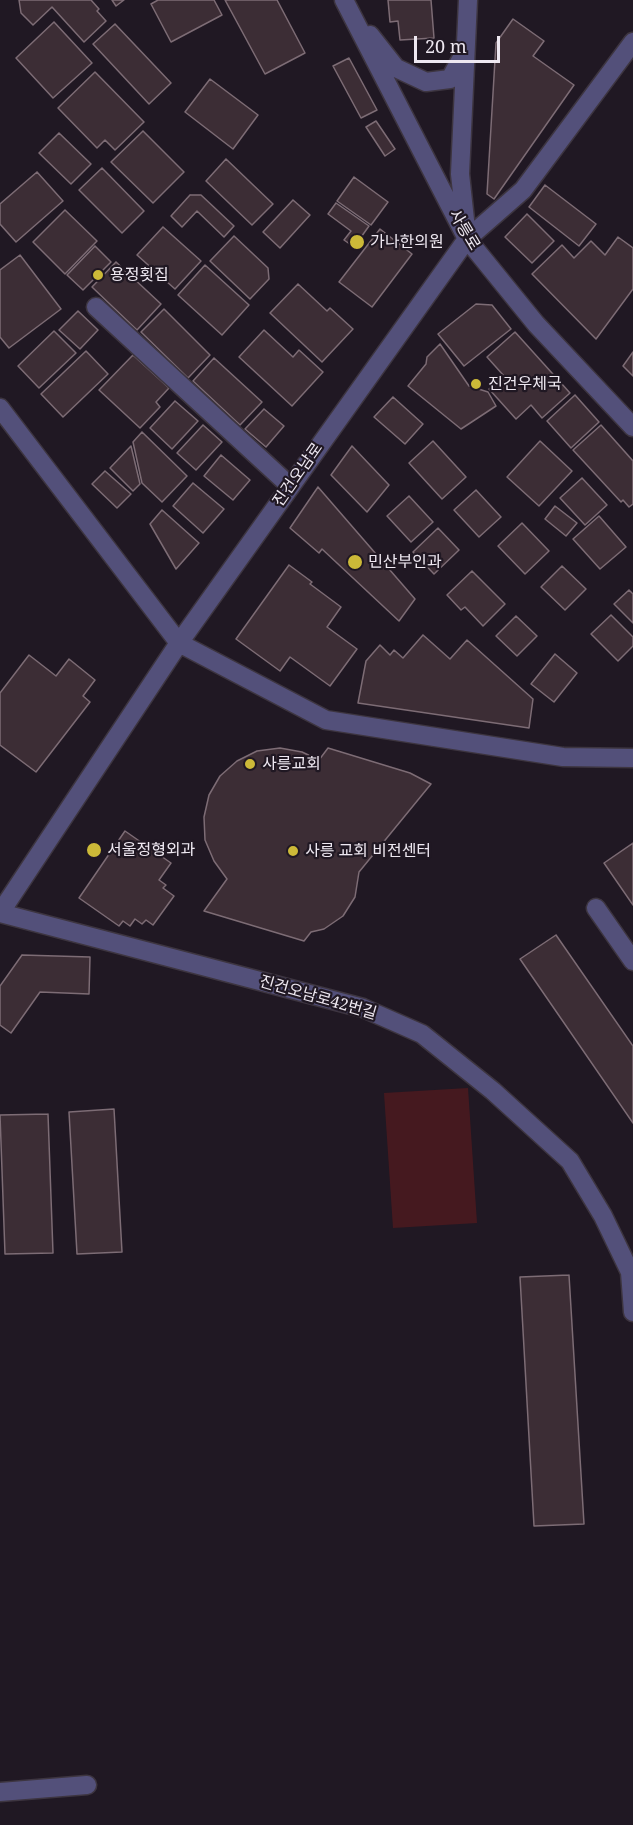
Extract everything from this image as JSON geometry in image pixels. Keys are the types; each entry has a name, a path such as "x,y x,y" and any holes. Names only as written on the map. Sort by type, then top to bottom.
{"street":[{"path":"466,239 460,174 468,0"},
{"path":"345,2 396,68 426,82 450,79 466,49"},
{"name":"사릉로","path":"345,2 466,239 536,324 633,427"},
{"name":"진건오남로","path":"0,913 179,643 466,239 523,190 633,42"},
{"path":"96,307 290,486"},
{"path":"0,408 179,643 326,720 563,757 633,758"},
{"path":"596,908 633,961"},
{"name":"진건오남로42번길","path":"0,913 363,1008 422,1034 493,1091 570,1161 603,1216 630,1272 633,1312"},
{"path":"0,1792 87,1785"}],"shaded area":[{"path":"468,1088 477,1223 393,1228 384,1093"}],"building":[{"path":"19,0 91,0 106,21 84,42 52,7 33,25 21,13"},
{"path":"112,0 124,0 116,6"},
{"path":"158,0 214,0 222,15 171,42 151,4"},
{"path":"225,0 277,0 305,53 265,74"},
{"path":"388,0 431,0 434,38 400,40 398,21 390,22"},
{"path":"513,19 544,41 533,56 574,85 494,199 487,194 496,43"},
{"path":"54,22 92,63 53,98 16,58"},
{"path":"115,24 171,83 149,104 93,44"},
{"path":"349,58 377,110 361,118 333,66"},
{"path":"95,72 144,122 115,150 105,140 97,148 58,108"},
{"path":"210,79 258,115 233,149 185,112"},
{"path":"376,121 395,149 385,156 366,127"},
{"path":"143,131 184,172 153,203 111,162"},
{"path":"59,133 91,164 71,184 39,153"},
{"path":"226,159 273,204 252,225 206,181"},
{"path":"102,168 144,211 122,233 79,190"},
{"path":"37,172 63,201 16,242 0,224 0,204"},
{"path":"354,177 388,202 371,225 337,201"},
{"path":"545,185 596,224 579,246 529,207"},
{"path":"190,195 201,195 234,226 224,237 197,211 182,227 171,216"},
{"path":"293,200 310,215 280,248 263,232"},
{"path":"336,203 369,226 354,247 344,240 351,231 328,214"},
{"path":"65,210 97,241 65,274 33,242"},
{"path":"527,214 554,241 532,263 505,237"},
{"path":"163,227 201,261 175,289 137,255"},
{"path":"380,229 412,254 372,307 339,282"},
{"path":"234,236 268,268 269,279 250,299 210,261"},
{"path":"618,237 633,248 633,289 596,339 532,274 562,245 574,258 591,241 605,255"},
{"path":"95,246 111,262 83,290 67,275"},
{"path":"20,255 61,309 9,348 0,337 0,270"},
{"path":"116,262 161,304 137,330 92,287"},
{"path":"205,265 249,305 222,335 178,295"},
{"path":"298,284 327,311 330,308 353,329 322,362 270,313"},
{"path":"476,304 492,305 511,329 464,366 438,334"},
{"path":"164,309 210,355 188,378 141,332"},
{"path":"78,311 98,330 80,349 59,330"},
{"path":"264,330 293,357 299,350 323,372 292,406 239,357"},
{"path":"54,331 76,353 39,388 18,366"},
{"path":"515,332 570,393 542,418 531,405 516,419 489,389 504,376 487,357"},
{"path":"440,344 469,386 488,392 496,406 461,429 408,386 426,364 427,357"},
{"path":"86,351 108,374 63,417 41,394"},
{"path":"633,352 633,376 623,366"},
{"path":"133,355 169,388 156,402 160,407 140,428 99,390"},
{"path":"214,358 262,402 240,425 193,381"},
{"path":"575,395 599,422 571,448 547,421"},
{"path":"393,397 423,424 405,444 374,417"},
{"path":"175,401 198,421 172,449 150,428"},
{"path":"264,409 284,426 266,447 245,429"},
{"path":"203,425 222,442 196,470 177,453"},
{"path":"601,425 633,461 633,504 629,507 623,500 621,502 573,450"},
{"path":"142,432 187,476 162,502 142,483 133,442"},
{"path":"433,441 466,477 442,499 409,463"},
{"path":"540,441 572,471 539,506 507,477"},
{"path":"131,446 140,484 133,491 110,468"},
{"path":"352,446 389,485 367,512 331,475"},
{"path":"221,455 250,480 233,500 204,476"},
{"path":"105,471 131,494 117,508 92,484"},
{"path":"582,478 607,505 585,525 560,498"},
{"path":"193,483 224,509 203,533 173,506"},
{"path":"318,487 415,599 399,621 322,549 319,553 290,528"},
{"path":"476,490 501,517 479,537 454,510"},
{"path":"409,496 433,522 411,542 387,516"},
{"path":"555,506 577,523 566,536 545,519"},
{"path":"162,510 199,543 176,569 150,524"},
{"path":"599,516 626,547 600,569 573,539"},
{"path":"522,523 549,551 525,574 498,546"},
{"path":"438,528 459,550 434,574 413,552"},
{"path":"289,565 341,607 327,627 357,649 330,686 290,657 280,671 236,639"},
{"path":"562,566 586,589 565,610 541,587"},
{"path":"472,571 505,604 483,626 465,607 461,610 447,595"},
{"path":"629,590 633,594 633,623 614,604"},
{"path":"611,615 633,637 633,646 618,661 591,634"},
{"path":"516,616 537,636 517,656 496,636"},
{"path":"423,635 450,659 467,640 533,699 529,728 358,703 366,661 380,645 390,655 394,650 403,658"},
{"path":"555,654 577,673 554,702 531,684"},
{"path":"29,655 56,676 69,659 95,680 83,696 90,702 36,772 0,745 0,693"},
{"name":"사릉 교회 비전센터","path":"280,748 302,752 319,760 328,748 410,773 431,784 359,872 355,897 343,916 324,929 311,932 304,941 204,911 227,879 214,861 205,840 204,817 209,795 220,776 237,761 257,751"},
{"path":"125,831 171,863 159,880 166,885 163,888 174,896 153,925 146,920 142,924 135,919 130,926 123,921 119,926 79,898"},
{"path":"633,843 633,905 604,863"},
{"path":"556,935 633,1046 633,1123 520,959"},
{"path":"22,955 90,957 89,994 40,992 11,1033 0,1025 0,986"},
{"path":"114,1109 122,1252 77,1254 69,1112"},
{"path":"48,1114 53,1253 5,1254 0,1115"},
{"path":"569,1275 584,1524 534,1526 520,1277"}],"place":[{"name":"가나한의원","path":"357,242"},
{"name":"용정횟집","path":"98,275"},
{"name":"진건우체국","path":"476,384"},
{"name":"민산부인과","path":"355,562"},
{"name":"사릉교회","path":"250,764"},
{"name":"서울정형외과","path":"94,850"},
{"name":"사릉 교회 비전센터","path":"293,851"}]}
